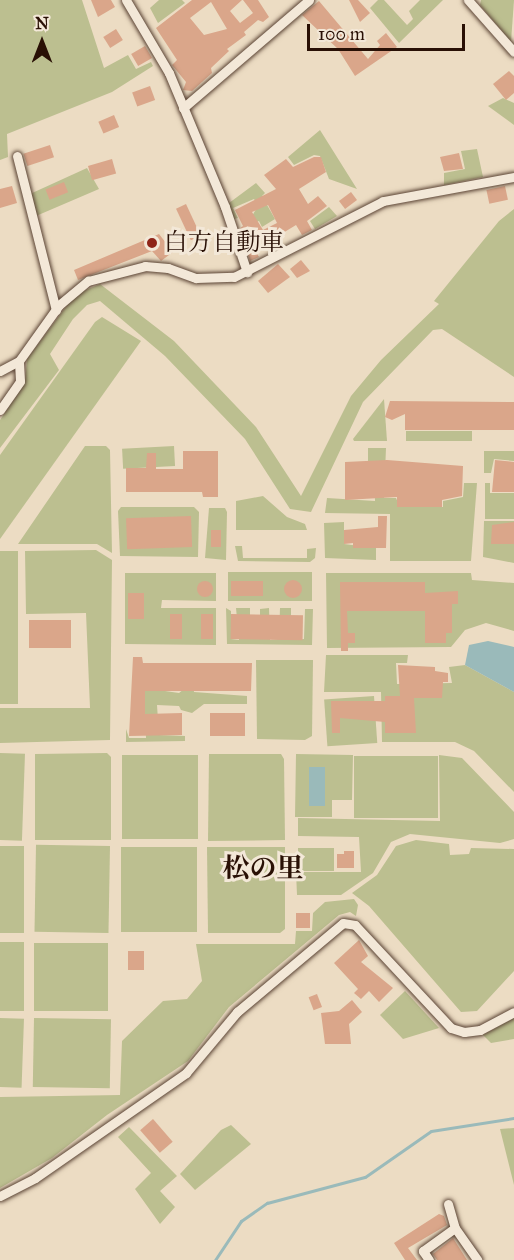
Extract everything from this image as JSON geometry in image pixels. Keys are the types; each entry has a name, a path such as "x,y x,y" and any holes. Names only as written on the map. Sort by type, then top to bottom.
{"street":[{"path":"126,0 169,73 225,207 247,272"},
{"path":"183,108 309,0"},
{"path":"471,1 513,47"},
{"path":"17,156 56,310"},
{"path":"0,371 19,361 56,310 88,281 125,269 156,266 212,279 247,272 383,201 514,177"},
{"path":"0,410 20,381 19,361"},
{"path":"0,1196 34,1178 186,1073 237,1012 343,923 355,925 451,1028 464,1032 480,1030 514,1012"},
{"path":"448,1204 455,1228 477,1260"},
{"path":"429,1260 423,1251 455,1228"}],"green space":[{"path":"0,0 82,0 104,68 128,55 136,69 151,62 153,66 112,92 7,134 8,157 0,160"},
{"path":"159,0 182,0 185,3 158,23 150,8"},
{"path":"378,0 384,0 407,25 413,19 409,11 420,0 443,0 399,43 370,8"},
{"path":"481,0 514,0 511,42 480,5"},
{"path":"503,98 514,103 514,125 488,106"},
{"path":"320,130 357,189 329,179 320,156 314,155 294,165 288,157"},
{"path":"477,149 483,177 444,185 444,173 465,169 461,151"},
{"path":"87,168 99,189 36,216 30,194"},
{"path":"256,183 265,193 262,196 275,219 262,227 259,221 254,223 252,216 258,206 254,199 233,208 238,218 234,219 229,203"},
{"path":"329,207 337,216 315,229 310,221"},
{"path":"514,209 514,377 442,329 433,330 363,402 311,512 290,509 245,439 165,356 100,301 87,305 73,319 50,354 59,370 0,448 0,420 25,383 27,359 68,304 79,293 100,284 174,341 256,427 301,496 351,396 381,360 439,304 434,301 499,221"},
{"path":"102,317 141,341 0,539 0,455 95,322"},
{"path":"384,399 387,441 354,441 353,439"},
{"path":"406,431 472,431 472,441 406,441"},
{"path":"85,446 106,446 110,450 112,553 97,544 18,544"},
{"path":"174,446 175,466 123,469 122,449"},
{"path":"368,448 386,448 384,498 396,498 400,507 443,507 443,501 463,497 464,483 477,483 471,561 390,561 390,514 325,513 327,498 375,501 374,461 368,461"},
{"path":"484,451 514,451 514,461 494,459 491,473 484,473"},
{"path":"485,483 490,483 490,493 514,493 514,519 485,519"},
{"path":"263,496 287,517 305,524 307,530 236,530 236,501"},
{"path":"121,507 194,507 199,512 198,557 120,556 118,511"},
{"path":"209,508 225,508 227,512 226,560 205,558"},
{"path":"484,521 514,521 514,563 483,557"},
{"path":"344,522 344,544 376,548 376,560 325,558 324,523"},
{"path":"235,546 242,546 243,558 307,558 307,549 316,548 315,558 310,562 238,561"},
{"path":"96,550 112,560 110,740 0,743 0,708 90,708 86,613 26,614 25,551"},
{"path":"0,551 18,551 18,704 0,704"},
{"path":"228,572 312,572 312,601 228,601"},
{"path":"125,573 216,573 216,601 162,600 161,608 216,608 216,645 125,644"},
{"path":"326,573 471,573 472,580 514,583 514,631 486,623 465,630 451,647 327,648"},
{"path":"226,608 231,611 231,639 239,640 236,608 250,608 250,639 260,639 260,609 269,608 270,640 279,639 280,608 291,608 291,640 304,639 305,609 313,609 312,645 227,644"},
{"path":"326,655 408,655 407,663 396,663 397,684 452,683 449,667 465,665 514,692 514,792 474,751 455,742 382,742 381,692 324,692"},
{"path":"256,660 313,660 312,736 305,740 257,739"},
{"path":"193,682 194,692 247,696 247,704 204,704 192,713 181,710 179,706 157,705 159,735 185,736 185,741 126,742 126,729 129,738 146,738 144,688 179,693"},
{"path":"374,696 377,743 327,746 324,699"},
{"path":"0,753 25,754 22,841 0,840"},
{"path":"107,753 111,757 111,840 35,840 35,754"},
{"path":"209,754 281,754 284,759 285,840 208,841"},
{"path":"296,754 353,755 352,800 332,800 332,817 295,817"},
{"path":"122,755 198,755 198,839 122,839"},
{"path":"439,755 462,758 514,812 514,839 500,843 410,834 391,842 373,873 341,895 297,895 296,872 361,872 359,837 298,836 298,818 440,821"},
{"path":"354,756 438,756 438,818 354,818"},
{"path":"416,840 449,844 450,855 469,854 471,848 514,849 514,971 477,1011 461,1012 369,906 352,893 377,875 396,846"},
{"path":"36,845 110,846 108,933 34,932"},
{"path":"0,846 24,846 24,933 0,933"},
{"path":"121,847 197,847 197,932 121,932"},
{"path":"207,847 285,847 285,929 280,933 208,933"},
{"path":"298,848 334,848 334,871 298,871"},
{"path":"354,899 358,905 356,916 350,912 339,915 229,1007 188,1061 107,1115 52,1158 0,1188 0,1097 120,1095 122,1041 163,1001 187,999 202,981 196,944 295,944 296,931 312,931 313,913 325,902"},
{"path":"0,942 24,942 24,1011 0,1011"},
{"path":"34,943 108,943 108,1011 34,1011"},
{"path":"405,991 439,1028 403,1039 380,1015"},
{"path":"0,1018 24,1019 22,1088 0,1087"},
{"path":"34,1018 111,1019 110,1088 33,1087"},
{"path":"514,1018 514,1039 491,1043 483,1035"},
{"path":"231,1125 251,1144 195,1190 180,1174 221,1130"},
{"path":"129,1127 177,1176 160,1191 175,1207 160,1224 135,1189 151,1173 118,1137"},
{"path":"514,1128 514,1185 500,1129"}],"water":[{"path":"488,641 514,647 514,692 465,665 469,645"},
{"path":"309,767 325,767 325,806 309,806"}],"building":[{"path":"91,0 111,0 115,7 98,17"},
{"path":"192,0 242,0 230,11 240,23 253,13 243,0 258,0 269,17 263,22 258,20 244,32 246,35 227,49 229,51 211,68 212,73 192,91 183,90 186,82 172,65 177,60 156,28","holes":["211,2 227,29 204,35 190,18"]},
{"path":"349,0 358,0 370,13 360,22"},
{"path":"319,1 368,59 380,45 377,41 386,33 397,47 355,76 338,49 302,15"},
{"path":"116,29 123,40 110,48 103,37"},
{"path":"145,46 152,58 138,66 131,54"},
{"path":"509,71 514,76 514,93 506,100 493,84"},
{"path":"150,86 155,100 137,107 132,92"},
{"path":"114,115 119,127 103,134 98,122"},
{"path":"50,145 54,157 27,166 23,154"},
{"path":"459,153 463,169 444,171 440,157"},
{"path":"314,157 321,157 326,172 299,189 308,204 318,196 327,206 307,221 312,230 302,235 296,225 255,250 259,257 250,261 239,229 243,226 235,210 276,189 264,175 286,159 293,167","holes":["268,205 277,223 263,230 252,212"]},
{"path":"112,159 116,173 92,180 88,166"},
{"path":"64,182 68,192 50,200 45,189"},
{"path":"12,186 17,203 0,208 0,189"},
{"path":"505,186 508,200 489,204 486,190"},
{"path":"351,192 357,200 345,209 339,201"},
{"path":"186,204 201,236 191,240 176,209"},
{"path":"159,234 173,252 161,261 152,251 78,280 74,270"},
{"path":"301,260 310,271 297,278 290,269"},
{"path":"278,264 290,277 268,293 258,281"},
{"path":"390,401 514,402 514,430 405,430 405,414 392,420 385,417"},
{"path":"183,451 218,451 218,497 203,497 202,492 126,492 126,468 146,468 147,453 156,453 156,469 183,469"},
{"path":"387,460 463,466 462,496 442,500 442,507 397,507 397,497 345,500 345,462"},
{"path":"495,460 514,462 514,492 492,492"},
{"path":"191,516 192,547 127,549 126,518"},
{"path":"378,516 387,516 386,548 353,548 353,543 344,544 344,530 378,527"},
{"path":"514,522 514,544 491,544 492,525"},
{"path":"211,530 221,530 221,547 211,547"},
{"path":"293,580 299,583 302,589 299,595 293,598 287,595 284,589 287,583"},
{"path":"202,581 208,581 213,589 211,595 202,597 197,592 197,586"},
{"path":"231,581 263,581 263,596 231,596"},
{"path":"340,582 425,582 425,593 458,591 458,604 452,604 452,633 446,633 446,643 425,643 425,611 347,611 348,633 355,633 355,643 348,643 348,651 341,651"},
{"path":"128,593 144,593 144,619 128,619"},
{"path":"170,614 182,614 182,639 170,639"},
{"path":"201,614 213,614 213,639 201,639"},
{"path":"231,614 303,615 303,640 231,639"},
{"path":"29,620 71,620 71,648 29,648"},
{"path":"133,657 142,657 143,663 252,663 251,691 145,691 145,714 182,713 182,735 129,736"},
{"path":"398,665 435,667 435,671 448,673 448,682 443,682 442,698 414,698 416,733 385,733 385,722 340,718 340,733 332,733 331,701 385,701 385,696 400,696"},
{"path":"210,713 245,713 245,736 210,736"},
{"path":"344,851 354,851 354,868 337,868 337,854 344,854"},
{"path":"296,913 310,913 310,928 296,928"},
{"path":"359,940 368,956 361,962 393,988 379,1002 369,991 361,999 354,993 358,989 334,963"},
{"path":"128,951 144,951 144,970 128,970"},
{"path":"317,994 322,1007 314,1010 309,997"},
{"path":"352,1000 362,1012 349,1024 351,1044 325,1044 321,1013 339,1011"},
{"path":"153,1119 173,1142 160,1153 140,1130"},
{"path":"439,1214 444,1216 447,1225 408,1248 417,1260 405,1260 394,1243"},
{"path":"453,1238 467,1260 437,1260 433,1254"}],"waterway":[{"path":"215,1260 241,1221 267,1203 365,1177 431,1131 514,1118"}],"place":[{"name":"白方自動車","path":"152,243"}],"district":[{"name":"松の里","path":"263,868"}]}
